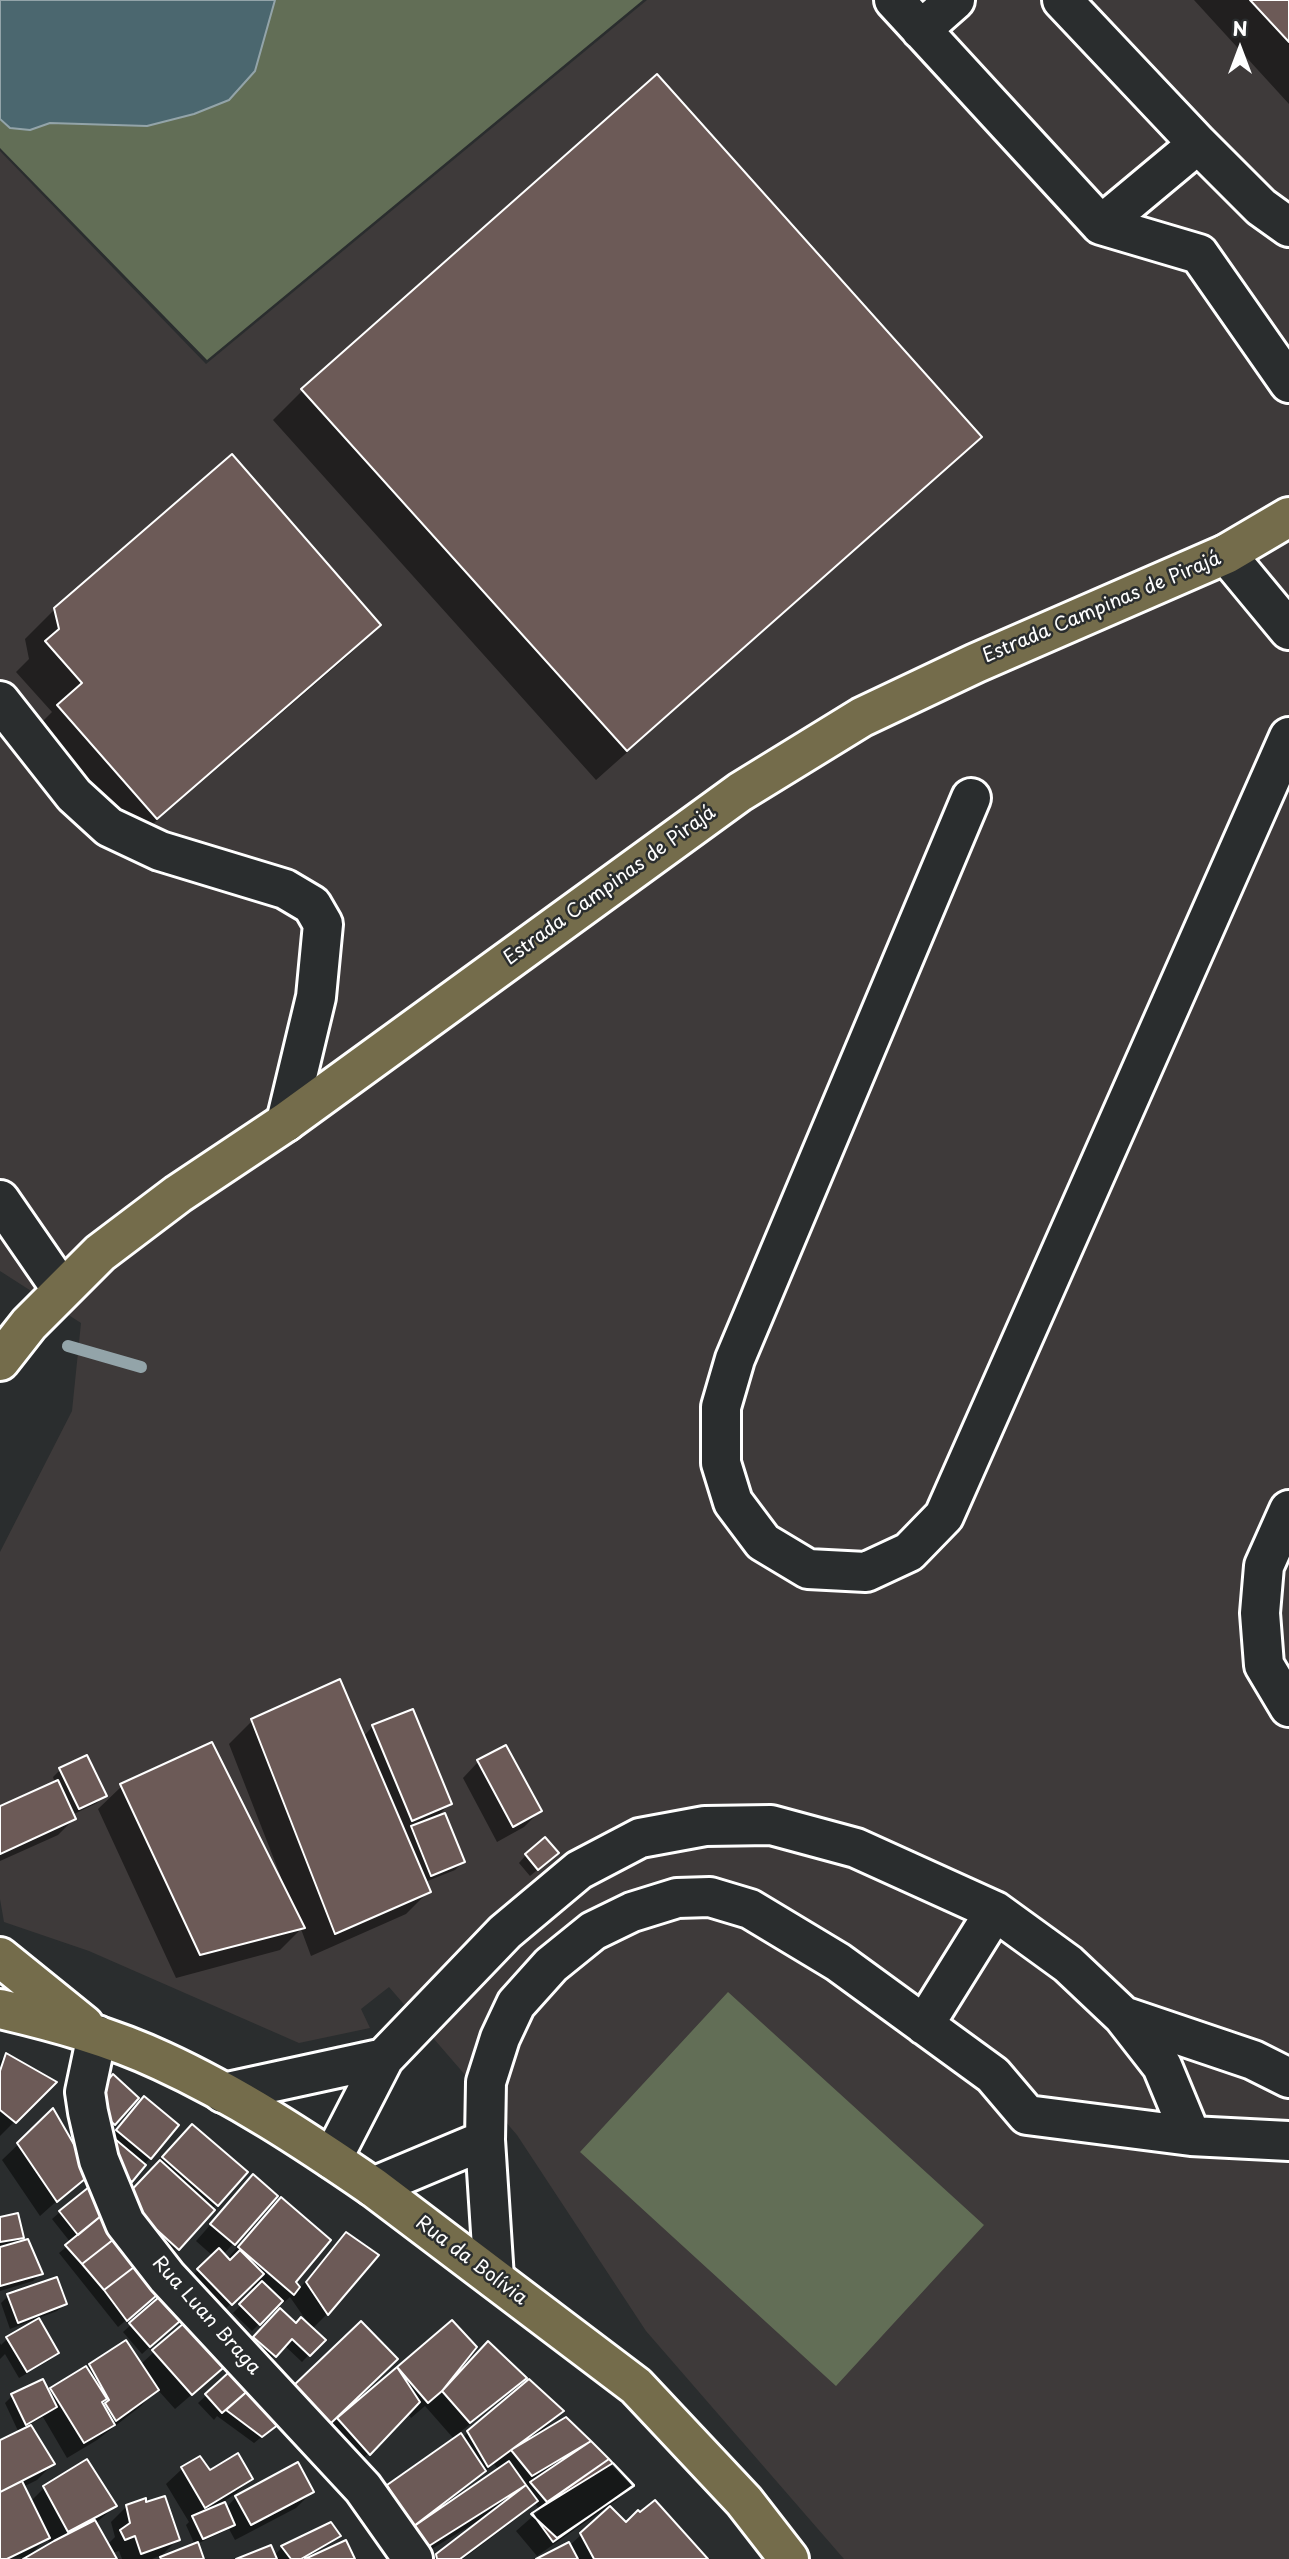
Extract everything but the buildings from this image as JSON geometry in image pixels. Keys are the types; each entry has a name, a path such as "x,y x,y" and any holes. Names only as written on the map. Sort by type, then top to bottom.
{"main road":[{"name":"Estrada Campinas de Pirajá","path":"0,1361 29,1324 100,1254 178,1194 286,1122 740,792 851,724 976,663 1226,554 1289,517"},
{"name":"Rua da Bolívia","path":"0,1957 97,2035"},
{"name":"Rua da Bolívia","path":"0,2008 97,2035 162,2061 223,2093 373,2187 636,2386 744,2501 789,2559"}],"street":[{"path":"894,0 1101,225 1199,254 1289,383"},
{"path":"921,30 955,0"},
{"path":"1062,0 1198,144 1261,207 1289,227"},
{"path":"1101,225 1198,144"},
{"path":"1226,554 1289,630"},
{"path":"0,701 74,795 109,827 160,851 285,889 312,905 323,924 316,997 286,1122"},
{"path":"971,798 735,1359 721,1407 721,1463 733,1502 763,1542 808,1569 866,1572 909,1552 944,1517 1289,737"},
{"path":"0,1200 62,1290"},
{"path":"1289,1510 1264,1566 1260,1613 1264,1665 1289,1707"},
{"path":"332,2159 384,2058 505,1932 579,1870 640,1838 705,1826 771,1825 856,1848 995,1911 1068,1964 1123,2016 1162,2066 1191,2136"},
{"path":"494,2278 485,2140 486,2082 500,2038 516,2004 551,1965 593,1931 632,1912 677,1898 710,1896 750,1909 838,1962 993,2075 1027,2115 1191,2136 1289,2141"},
{"path":"924,2025 995,1911"},
{"path":"1123,2016 1253,2060 1289,2078"},
{"name":"Rua Luan Braga","path":"97,2035 85,2092 99,2160 125,2223 167,2277 363,2488 413,2559"},
{"path":"223,2093 384,2058"},
{"path":"373,2187 485,2140"}],"shaded area":[{"path":"647,0 1289,0 1289,2559 844,2559 646,2331 517,2135 389,1987 361,2009 370,2028 299,2043 89,1951 4,1922 0,1899 0,1552 72,1411 81,1323 0,1271 0,151 206,364"}],"green space":[{"path":"0,0 643,0 207,360 0,148"},
{"path":"728,1992 984,2225 836,2386 580,2152"}],"water":[{"path":"0,0 275,0 255,71 229,100 194,114 147,126 50,123 30,130 10,128 0,119"}],"waterway":[{"path":"68,1346 141,1367"}]}
